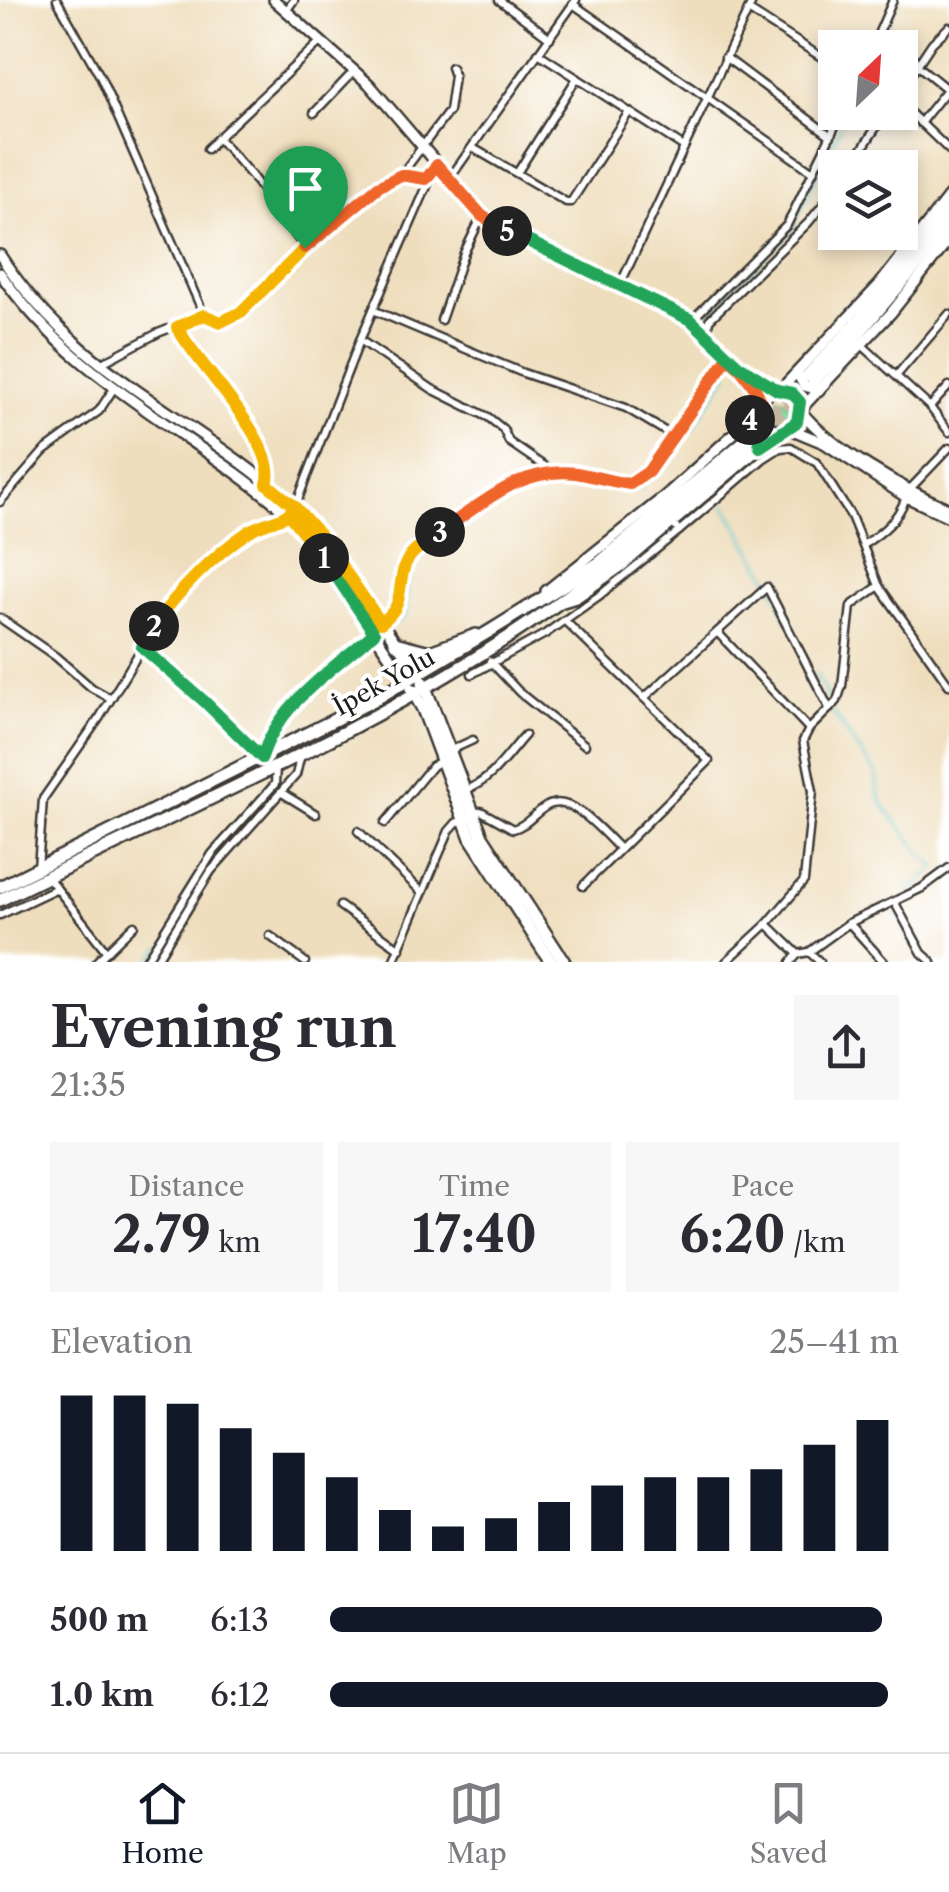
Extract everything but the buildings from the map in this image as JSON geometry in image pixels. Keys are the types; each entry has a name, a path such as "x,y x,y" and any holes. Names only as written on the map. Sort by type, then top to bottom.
{"highway":[{"path":"809,380 949,211"},
{"path":"809,380 865,326 949,227"},
{"name":"İpek Yolu","path":"0,900 42,873 262,758 416,683 487,657 611,564 751,439"},
{"name":"İpek Yolu","path":"0,887 42,873 301,753 599,563 751,439"},
{"path":"395,644 430,652 455,640 490,632"},
{"path":"416,683 482,858 552,962"},
{"path":"445,756 464,790 467,818 564,962"}],"street":[{"path":"57,0 100,76 204,315 221,322 241,312 305,248 378,187 401,175 448,112 454,76 451,66"},
{"path":"274,0 354,71 482,216 691,320 738,365 797,397 801,410 819,430 908,494 949,509"},
{"path":"286,11 294,0"},
{"path":"499,0 550,38"},
{"path":"620,285 753,0"},
{"path":"880,30 894,0"},
{"path":"448,180 575,2 814,172"},
{"path":"748,10 818,55"},
{"path":"918,63 949,27"},
{"path":"207,149 320,42"},
{"path":"538,53 684,147"},
{"path":"726,57 831,136"},
{"path":"918,65 948,89 920,123 949,150"},
{"path":"314,112 354,71"},
{"path":"517,173 576,78"},
{"path":"473,148 571,202 629,112"},
{"path":"691,320 787,225 834,130"},
{"path":"218,138 305,248"},
{"path":"426,179 437,165"},
{"path":"401,175 426,179"},
{"path":"107,952 42,873 43,799 184,586 252,529 292,511 428,184 426,179"},
{"path":"751,439 797,422 809,380 949,196"},
{"path":"707,334 709,320 818,209"},
{"path":"442,320 464,254 482,216"},
{"path":"472,674 487,657 545,634 600,595 676,527 751,439 768,394 809,380 862,344 948,244"},
{"path":"0,254 50,320 100,364 320,535 395,644 416,683"},
{"path":"0,274 42,326 114,388 264,488"},
{"path":"373,310 523,373 626,408 673,436"},
{"path":"897,375 949,314"},
{"path":"100,364 158,333 204,315"},
{"path":"177,327 250,427 270,474 264,488"},
{"path":"360,340 432,389 488,417 503,429 508,442 554,473"},
{"path":"862,344 930,407 949,432"},
{"path":"381,623 398,606 405,564 412,554 500,489 554,473 630,484 648,472 728,357"},
{"path":"738,365 762,406 765,421 824,442 949,517"},
{"path":"930,407 949,386"},
{"path":"0,502 44,452 98,411 114,388"},
{"path":"552,607 576,598 719,500 764,459 780,448 791,447 818,462 851,516 879,586 949,685"},
{"path":"863,545 901,514 908,494 949,448"},
{"path":"292,511 374,633 416,683"},
{"path":"726,962 804,882 814,791 803,741 808,729 838,701 851,606 879,586"},
{"path":"644,698 767,587 830,708"},
{"path":"0,618 110,698"},
{"path":"564,620 709,761 583,886"},
{"path":"718,632 808,729"},
{"path":"262,758 267,738 285,710 374,633"},
{"path":"142,647 262,758"},
{"path":"487,657 520,692 585,745"},
{"path":"464,790 490,776 525,735"},
{"path":"384,823 432,766 473,740"},
{"path":"155,962 211,871 296,775 301,753"},
{"path":"145,962 212,854 275,784 276,766"},
{"path":"282,793 316,814"},
{"path":"394,962 449,831 467,818 485,812 514,830 547,805 558,802 570,806 620,849"},
{"path":"358,831 422,892"},
{"path":"791,962 798,954 809,952 849,924 895,903 949,868"},
{"path":"0,916 55,890"},
{"path":"895,903 922,953 932,962"},
{"path":"340,906 400,949"},
{"path":"767,924 798,954"},
{"path":"849,924 884,962"},
{"path":"96,962 134,926"},
{"path":"270,936 305,962"},
{"path":"809,952 820,962"}],"green space":[{"path":"782,399 794,411 782,423 770,411"}],"waterway":[{"path":"885,30 899,0"},
{"path":"697,324 791,232 839,130"},
{"path":"686,438 729,373"},
{"path":"396,624 406,615 409,571 416,556 508,490 526,483 573,478 616,489 641,489"},
{"path":"725,505 777,593 788,622"},
{"path":"277,737 286,719 372,643"},
{"path":"815,673 829,700"},
{"path":"833,713 877,775 883,805 937,867 908,892"},
{"path":"186,906 212,860 267,803"},
{"path":"895,913 924,962"},
{"path":"150,962 161,947"}],"tunnel":[{"path":"748,438 807,376"},
{"path":"753,446 813,382"}],"route":[{"path":"305,248 241,312 221,322 204,315 177,327 250,427 270,474 267,484 295,507 289,515 311,540 374,633 285,710 267,738 262,758 142,647 184,586 252,529 289,515 295,507 320,535 381,623 398,606 405,564 412,554 500,489 554,473 630,484 648,472 728,357 738,365 762,403 761,409 743,426 757,434 760,447 793,426 800,416 797,397 777,390 738,365 691,320 482,216 437,165 426,179 401,175 378,187 305,248"}]}
